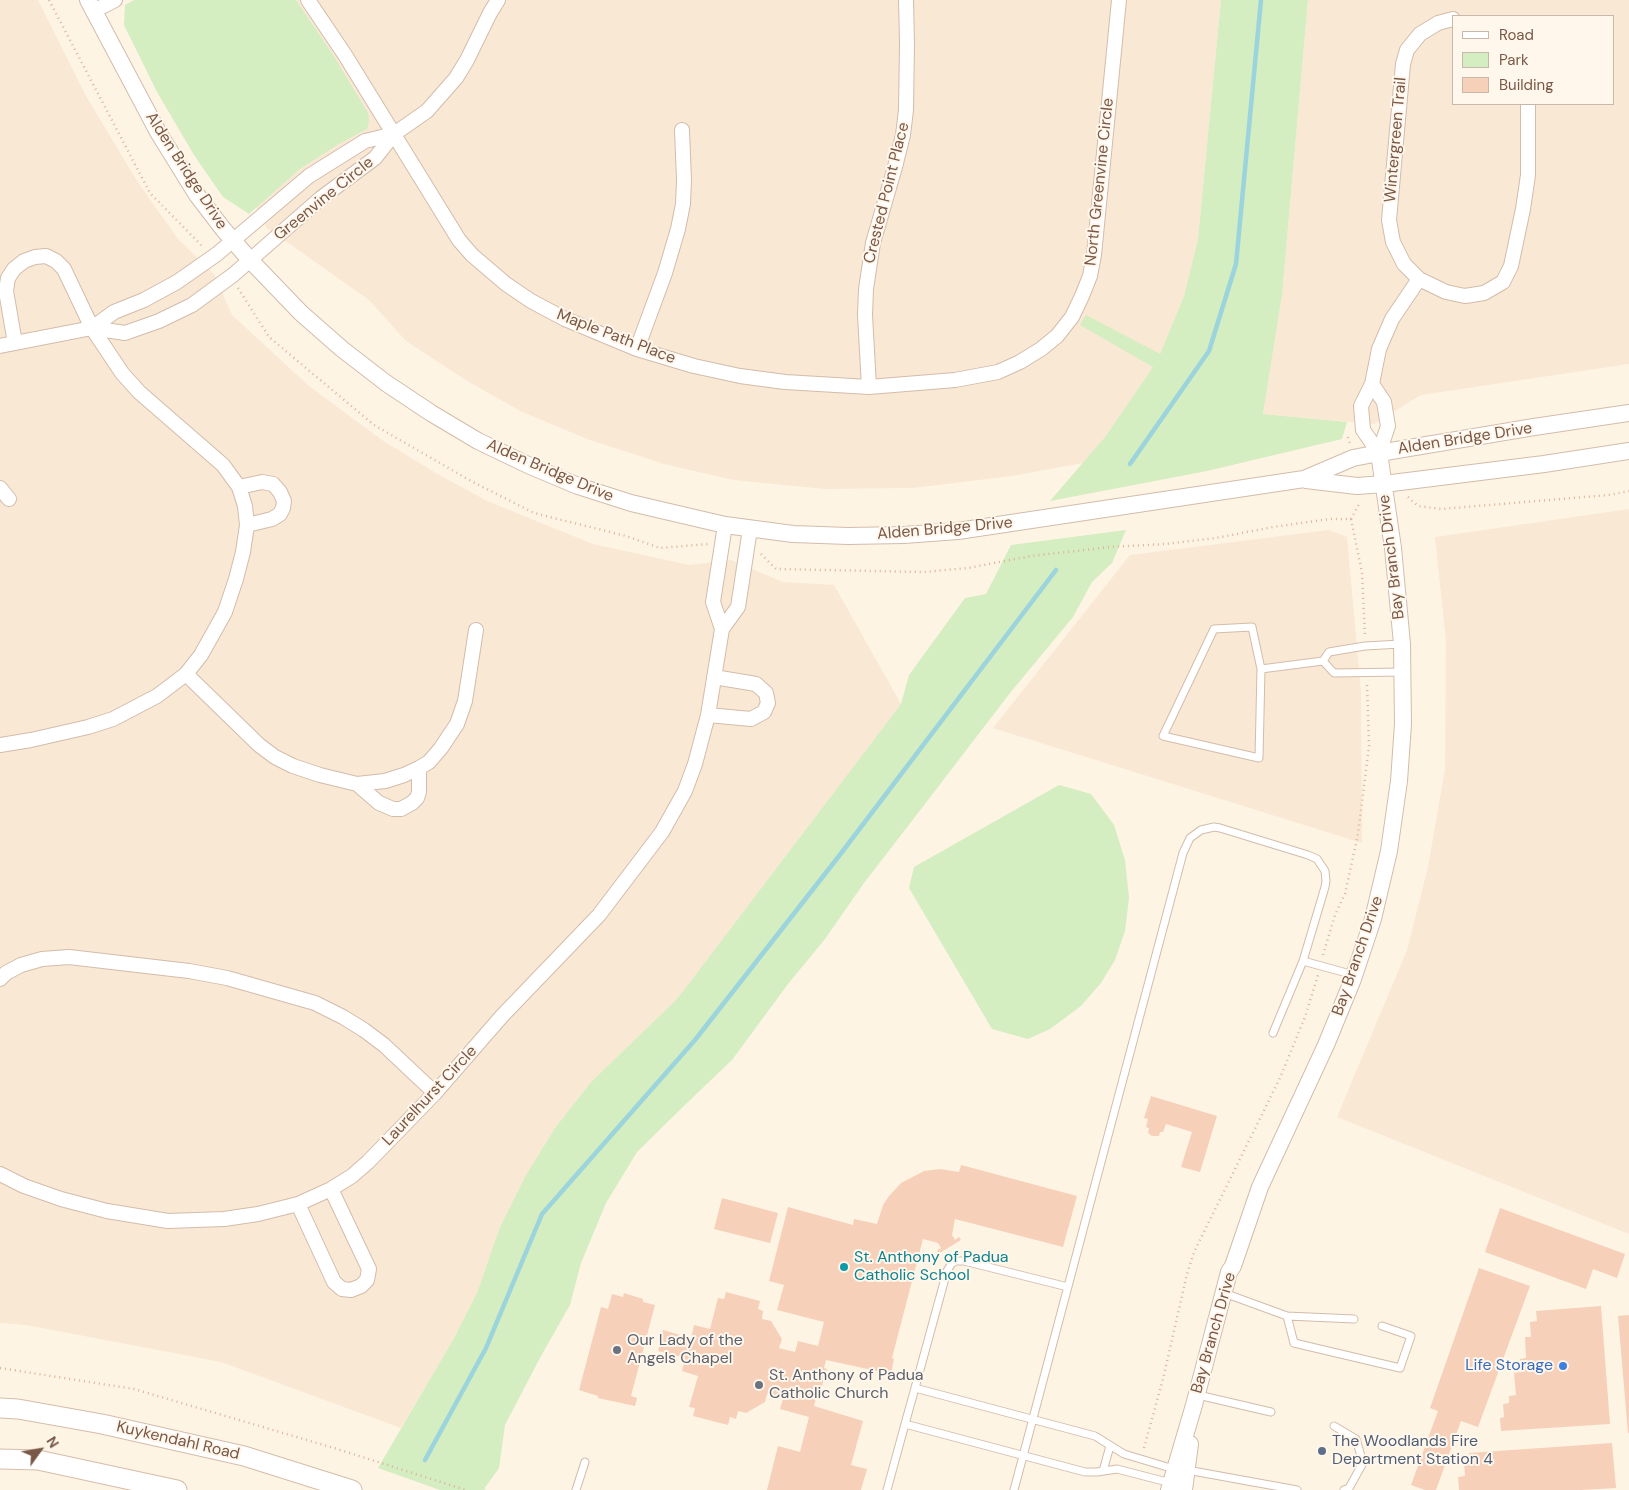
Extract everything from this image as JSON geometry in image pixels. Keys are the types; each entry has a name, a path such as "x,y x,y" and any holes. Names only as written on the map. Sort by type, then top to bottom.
{"main road":[{"name":"Kuykendahl Road","path":"0,1408 102,1424 244,1456 352,1490"},
{"path":"0,1459 38,1460 177,1490"}],"street":[{"path":"91,5 115,0"},
{"name":"Maple Path Place","path":"308,0 346,55 459,240 472,255 506,284 531,301 565,319 637,348 694,366 740,376 785,382 869,387"},
{"name":"Greenvine Circle","path":"92,328 125,333 159,321 192,305 233,275 321,198 375,158 394,134 427,110 456,78 468,60 498,0"},
{"name":"Crested Point Place","path":"869,387 865,316 866,289 873,243 896,167 903,134 906,110 908,43 906,0"},
{"name":"North Greenvine Circle","path":"869,387 955,380 998,372 1020,362 1041,349 1057,336 1072,317 1087,283 1094,255 1119,0"},
{"name":"Alden Bridge Drive","path":"91,5 158,132 197,195 233,241 301,313 342,349 386,383 478,441 578,486 631,504 725,525 793,534 848,536 904,535 958,531 1304,479 1353,458 1629,413"},
{"name":"Wintergreen Trail","path":"1452,19 1438,22 1420,34 1407,50 1402,64 1389,220 1393,242 1404,264 1418,279 1446,292 1465,296 1484,293 1503,282 1511,266 1524,209 1528,175 1528,105"},
{"path":"637,348 665,273 678,229 683,204 684,180 682,130"},
{"name":"Greenvine Circle","path":"92,328 114,312 144,300 177,282 217,254 308,176 365,141 394,134"},
{"path":"0,745 88,727 113,719 157,696 186,674 201,655 224,612 236,579 248,526 245,506 239,487 223,465 122,374 92,328 64,269 56,261 46,256 35,257 19,265 8,278 6,291 15,343"},
{"path":"1379,453 1363,430 1361,406 1372,384 1379,349 1392,319 1418,279"},
{"path":"0,346 92,328"},
{"path":"1372,384 1384,402 1388,426 1379,453"},
{"name":"Alden Bridge Drive","path":"1304,479 1385,491 1629,451"},
{"name":"Bay Branch Drive","path":"1177,1480 1229,1272 1233,1266 1260,1187 1326,1045 1354,975 1373,919 1389,851 1399,781 1402,724 1402,644 1399,602 1379,453"},
{"path":"239,487 262,482 273,484 280,492 284,501 280,514 248,526"},
{"path":"0,488 9,500"},
{"name":"Laurelhurst Circle","path":"722,629 713,602 725,525"},
{"name":"Laurelhurst Circle","path":"0,1174 24,1186 107,1212 168,1221 258,1214 298,1204 331,1189 352,1176 435,1093 502,1016 600,915 662,832 685,791 695,764 708,715 722,629 738,608 750,529"},
{"path":"186,674 259,745 275,757 293,766 320,775 357,784 385,781 419,768 429,762 457,724 465,701 476,630"},
{"path":"708,715 751,719 764,712 768,703 766,693 756,684 714,677"},
{"path":"357,784 379,803 394,809 401,809 417,798 419,792 419,768"},
{"path":"0,979 21,964 42,959 69,957 189,971 227,978 315,1003 343,1017 384,1045 435,1093"},
{"path":"298,1204 334,1282 342,1289 351,1290 362,1286 367,1280 369,1269 331,1189"}],"lane":[{"path":"1252,627 1261,669 1259,758 1163,736 1214,629 1252,627"},
{"path":"1261,669 1323,661 1329,652 1365,646 1402,644"},
{"path":"1323,661 1334,673 1402,672"},
{"path":"1014,1490 1180,862 1190,838 1202,830 1214,827 1220,828 1308,855 1320,862 1325,871 1326,881 1303,961 1273,1033"},
{"path":"1303,961 1354,975"},
{"path":"887,1490 947,1271 952,1263 964,1261 1068,1287"},
{"path":"1224,1293 1287,1316 1354,1319"},
{"path":"1287,1316 1294,1343 1400,1368 1410,1336 1382,1326"},
{"path":"915,1388 1101,1438 1124,1454 1177,1480"},
{"path":"1196,1400 1271,1412"},
{"path":"905,1424 1085,1472 1117,1469 1177,1480 1297,1490"},
{"path":"1334,1426 1356,1439 1363,1463 1349,1488 1344,1490"},
{"path":"1103,1471 1110,1446"},
{"path":"576,1490 585,1462"}],"path":[{"path":"49,0 150,192 204,247 217,254"},
{"path":"233,275 239,292 268,337 374,425 471,481 534,513 626,536 660,548 711,543 722,544"},
{"path":"1348,437 1353,458"},
{"path":"748,549 759,552 776,569 924,572 968,568 1024,557 1111,547 1165,544 1216,538 1330,519 1351,519 1359,504 1357,486"},
{"path":"1359,504 1385,491 1406,496 1418,506 1441,509 1609,495 1629,491"},
{"path":"0,1368 134,1389 334,1448 466,1490"}],"shaded area":[{"path":"0,0 38,0 86,96 137,181 178,239 214,274 232,315 309,386 382,440 436,473 487,501 593,544 689,565 731,560 783,582 834,585 901,704 684,990 591,1082 555,1128 526,1175 500,1227 477,1293 454,1338 401,1428 221,1362 26,1325 0,1323"},
{"path":"296,0 1221,0 1198,239 1184,296 1153,367 1105,437 1083,463 1012,476 913,488 825,489 734,480 664,464 587,439 520,411 464,379 406,341 369,300 267,228 256,207 300,169 367,129 367,113 332,53"},
{"path":"1308,0 1629,0 1629,364 1421,395 1374,424 1263,414 1282,295"},
{"path":"1629,509 1629,1234 1337,1117 1407,950 1428,867 1445,769 1446,641 1435,537"},
{"path":"1329,530 1347,537 1361,691 1362,843 993,728 1130,555"}],"green space":[{"path":"134,0 296,0 332,53 368,113 367,129 300,169 249,214 223,197 194,155 157,92 124,25 125,5"},
{"path":"1221,0 1308,0 1282,295 1263,414 1347,422 1342,439 1207,471 1050,501 1105,437 1153,367 1080,325 1086,315 1160,354 1184,296 1198,239"},
{"path":"1126,530 1112,563 1092,582 1073,617 1010,693 864,883 825,939 788,984 732,1060 637,1152 606,1203 581,1263 570,1305 505,1425 499,1468 484,1489 486,1490 440,1490 378,1468 454,1338 477,1293 500,1227 526,1175 555,1128 591,1082 684,990 901,704 909,675 965,598 986,594 1011,545"},
{"path":"1059,785 1091,794 1114,825 1125,860 1129,898 1125,931 1115,960 1101,983 1081,1006 1050,1029 1028,1039 992,1029 909,888 914,867"}],"building":[{"path":"1151,1096 1217,1116 1200,1172 1181,1167 1192,1132 1166,1124 1159,1136 1152,1136 1148,1133 1149,1128 1146,1127 1148,1119 1144,1118"},
{"name":"St. Anthony of Padua Catholic School","path":"961,1165 1077,1196 1063,1247 955,1219 952,1235 955,1240 959,1237 961,1240 938,1254 937,1251 941,1248 938,1243 923,1239 892,1358 894,1359 891,1374 826,1360 824,1368 827,1369 814,1406 863,1421 851,1465 867,1469 861,1490 767,1490 778,1446 800,1452 809,1417 780,1409 783,1399 767,1394 765,1402 746,1413 738,1411 736,1419 730,1417 728,1425 693,1416 695,1408 689,1407 698,1376 682,1371 685,1358 658,1351 663,1330 691,1338 694,1325 710,1329 718,1298 724,1299 726,1292 760,1301 758,1309 763,1311 762,1319 771,1321 782,1339 779,1348 795,1352 798,1341 818,1346 824,1322 777,1310 784,1285 769,1281 788,1207 853,1225 854,1219 877,1224 883,1205 901,1183 924,1171 940,1169 959,1172"},
{"path":"722,1198 778,1213 770,1243 714,1229"},
{"path":"1500,1208 1625,1254 1617,1278 1593,1269 1586,1289 1485,1252"},
{"name":"Life Storage","path":"1479,1268 1530,1286 1478,1427 1461,1421 1436,1490 1425,1490 1411,1485 1438,1411 1430,1408"},
{"name":"Our Lady of the Angels Chapel","path":"624,1293 643,1299 643,1302 655,1305 631,1396 637,1398 635,1406 598,1398 598,1396 579,1390 601,1307 608,1309 612,1294 623,1297"},
{"name":"Life Storage","path":"1601,1306 1610,1424 1501,1431 1500,1418 1504,1417 1503,1404 1509,1403 1509,1396 1516,1395 1514,1373 1521,1372 1520,1359 1526,1358 1525,1337 1531,1337 1530,1322 1537,1321 1536,1311"},
{"path":"1629,1315 1629,1433 1628,1433 1618,1316"},
{"path":"1612,1443 1616,1488 1581,1490 1459,1490 1458,1477 1465,1476 1464,1461 1470,1461 1469,1453"}],"waterway":[{"path":"1130,464 1209,351 1236,264 1261,0"},
{"path":"425,1460 486,1348 542,1214 695,1040 839,856 1056,570"}],"place":[{"name":"St. Anthony of Padua Catholic School","path":"844,1267"},
{"name":"Our Lady of the Angels Chapel","path":"617,1350"},
{"name":"Life Storage","path":"1563,1366"},
{"name":"St. Anthony of Padua Catholic Church","path":"759,1385"},
{"name":"The Woodlands Fire Department Station 4","path":"1322,1451"}]}
